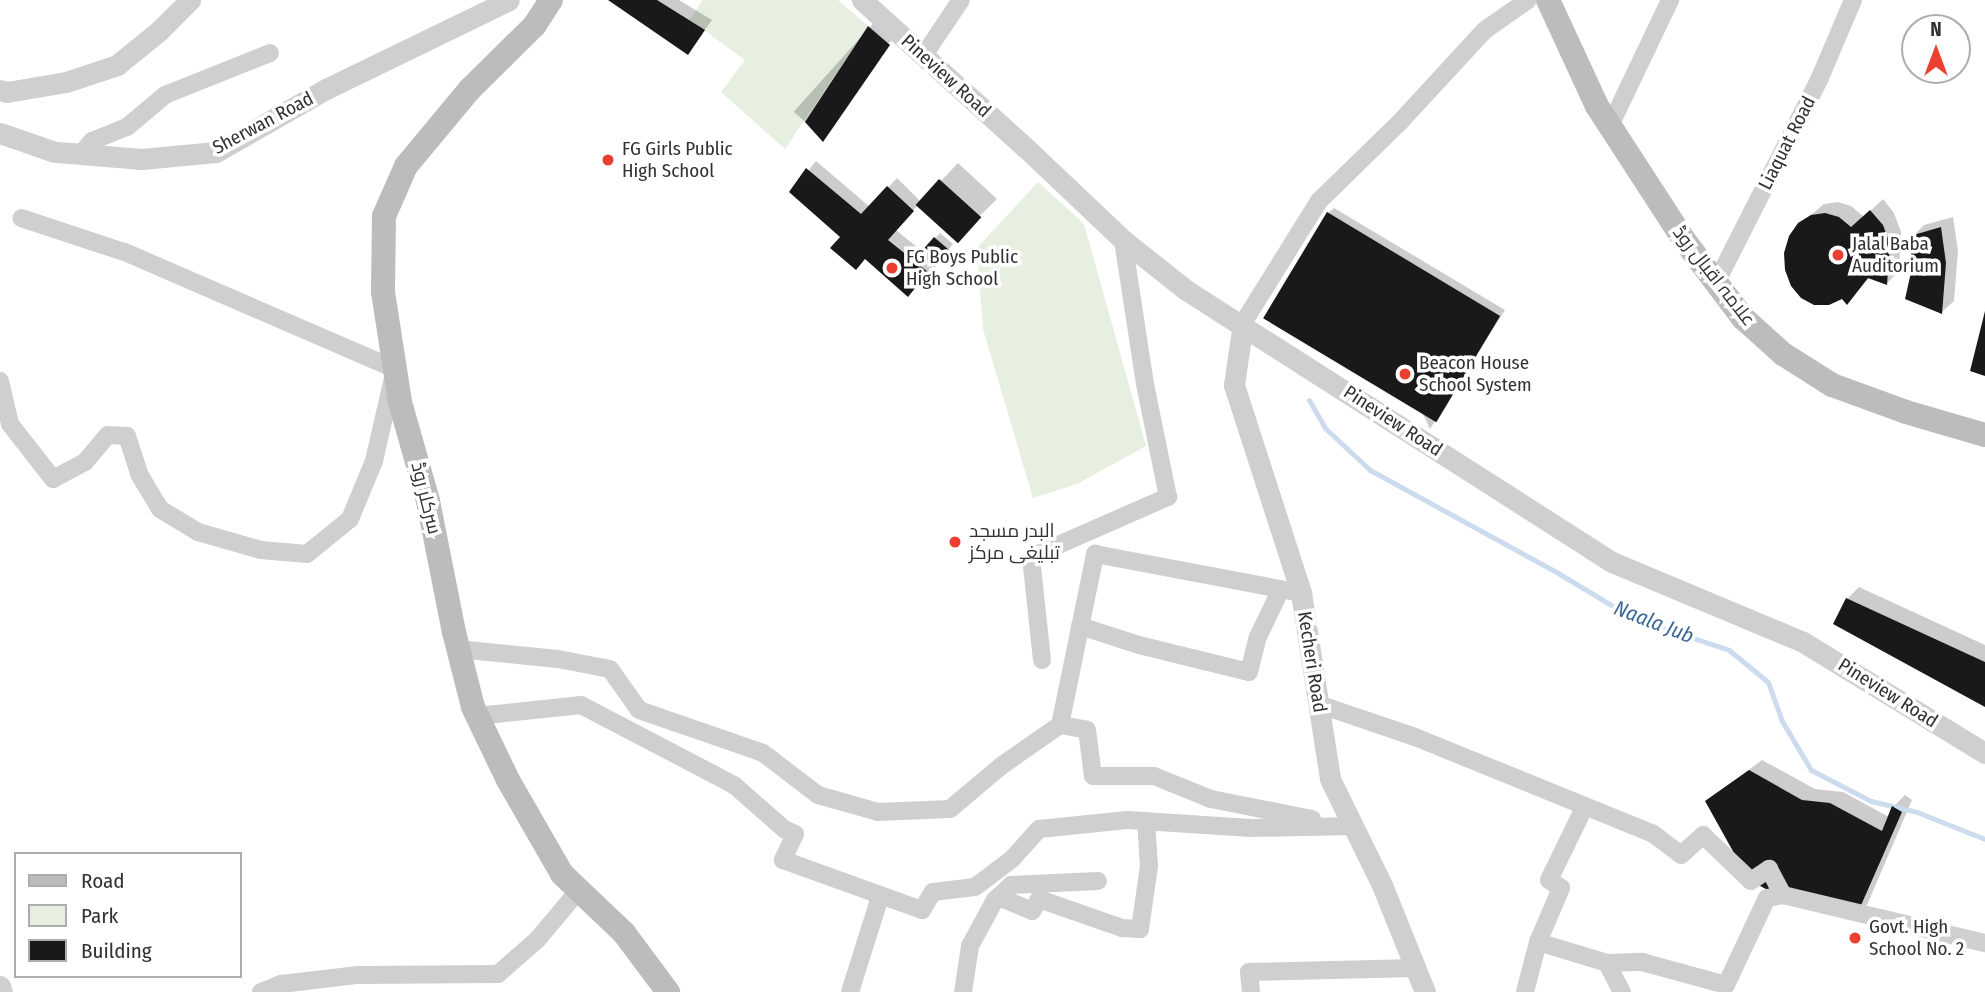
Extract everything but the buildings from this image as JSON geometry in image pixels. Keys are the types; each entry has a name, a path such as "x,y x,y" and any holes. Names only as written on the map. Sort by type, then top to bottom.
{"main road":[{"name":"سرکلر روڈ","path":"551,0 535,25 470,89 414,155 384,216 383,292 400,402 428,501 458,649 477,716 508,780 562,874 624,933 668,992"},
{"name":"علامہ اقبال روڈ","path":"1548,0 1597,106 1684,240 1743,318 1807,372 1832,385 1906,412 1985,435"}],"street":[{"path":"0,90 7,92 66,82 117,65 159,31 190,0"},
{"name":"Sherwan Road","path":"0,133 55,152 142,159 216,152 326,89 509,0"},
{"name":"Pineview Road","path":"862,0 1123,240 1186,290 1243,323 1612,562 1803,642 1985,753"},
{"path":"923,55 961,0"},
{"path":"1243,323 1319,201 1400,122 1485,30 1528,0"},
{"path":"1610,126 1670,0"},
{"name":"Liaquat Road","path":"1716,283 1819,79 1853,0"},
{"path":"81,154 92,141 127,127 165,95 270,53"},
{"path":"0,381 10,424 53,479 85,461 108,435 127,436 139,474 160,509 198,532 261,550 307,554 350,519 374,461 395,369 124,252 21,218"},
{"path":"1042,660 1031,557 1168,497 1144,383 1123,240"},
{"name":"Kecheri Road","path":"1243,323 1234,385 1291,591 1318,704 1330,779 1382,885 1425,992"},
{"path":"458,649 558,659 610,669 639,710 763,753 818,795 878,812 950,809 1001,765 1060,725 1080,626 1096,554 1291,591 1258,636 1249,671 1139,645 1080,626"},
{"path":"1318,704 1415,737 1652,833 1681,855 1703,835 1751,881 1769,869 1783,895"},
{"path":"477,716 581,705 734,785 784,830 795,834 783,860 922,910 933,891 975,887 1012,859 1039,829 1146,821 1251,828 1354,827"},
{"path":"1060,725 1087,730 1093,776 1154,776 1211,799 1354,827"},
{"path":"1525,992 1538,942 1561,888 1549,880 1585,806"},
{"path":"998,897 1032,911 1039,899 1122,928 1140,929 1149,866 1146,821"},
{"path":"963,992 970,946 998,897 1010,885 1098,881"},
{"path":"261,992 281,984 358,975 498,974 537,940 579,890"},
{"path":"1538,942 1607,963 1642,962 1724,988 1767,898 1783,895 1985,943"},
{"path":"850,992 880,897"},
{"path":"1607,963 1622,992"},
{"path":"1251,992 1249,972 1416,968"},
{"path":"0,986 2,992"}],"green space":[{"path":"702,0 838,0 868,26 785,149 721,92 745,60 690,20"},
{"path":"1038,182 1084,224 1146,446 1077,484 1033,498 983,329 977,248"}],"waterway":[{"name":"Naala Jub","path":"1309,400 1325,428 1370,470 1558,573 1633,618 1729,650 1768,682 1782,721 1811,770 1871,801 1917,812 1985,839"}],"place":[{"name":"FG Girls Public High School","path":"608,160"},
{"name":"Jalal Baba Auditorium","path":"1838,255"},
{"name":"FG Boys Public High School","path":"892,268"},
{"name":"Beacon House School System","path":"1405,374"},
{"name":"البدر مسجد تبلیغی مرکز","path":"955,542"},
{"name":"Govt. High School No. 2","path":"1855,938"}]}
